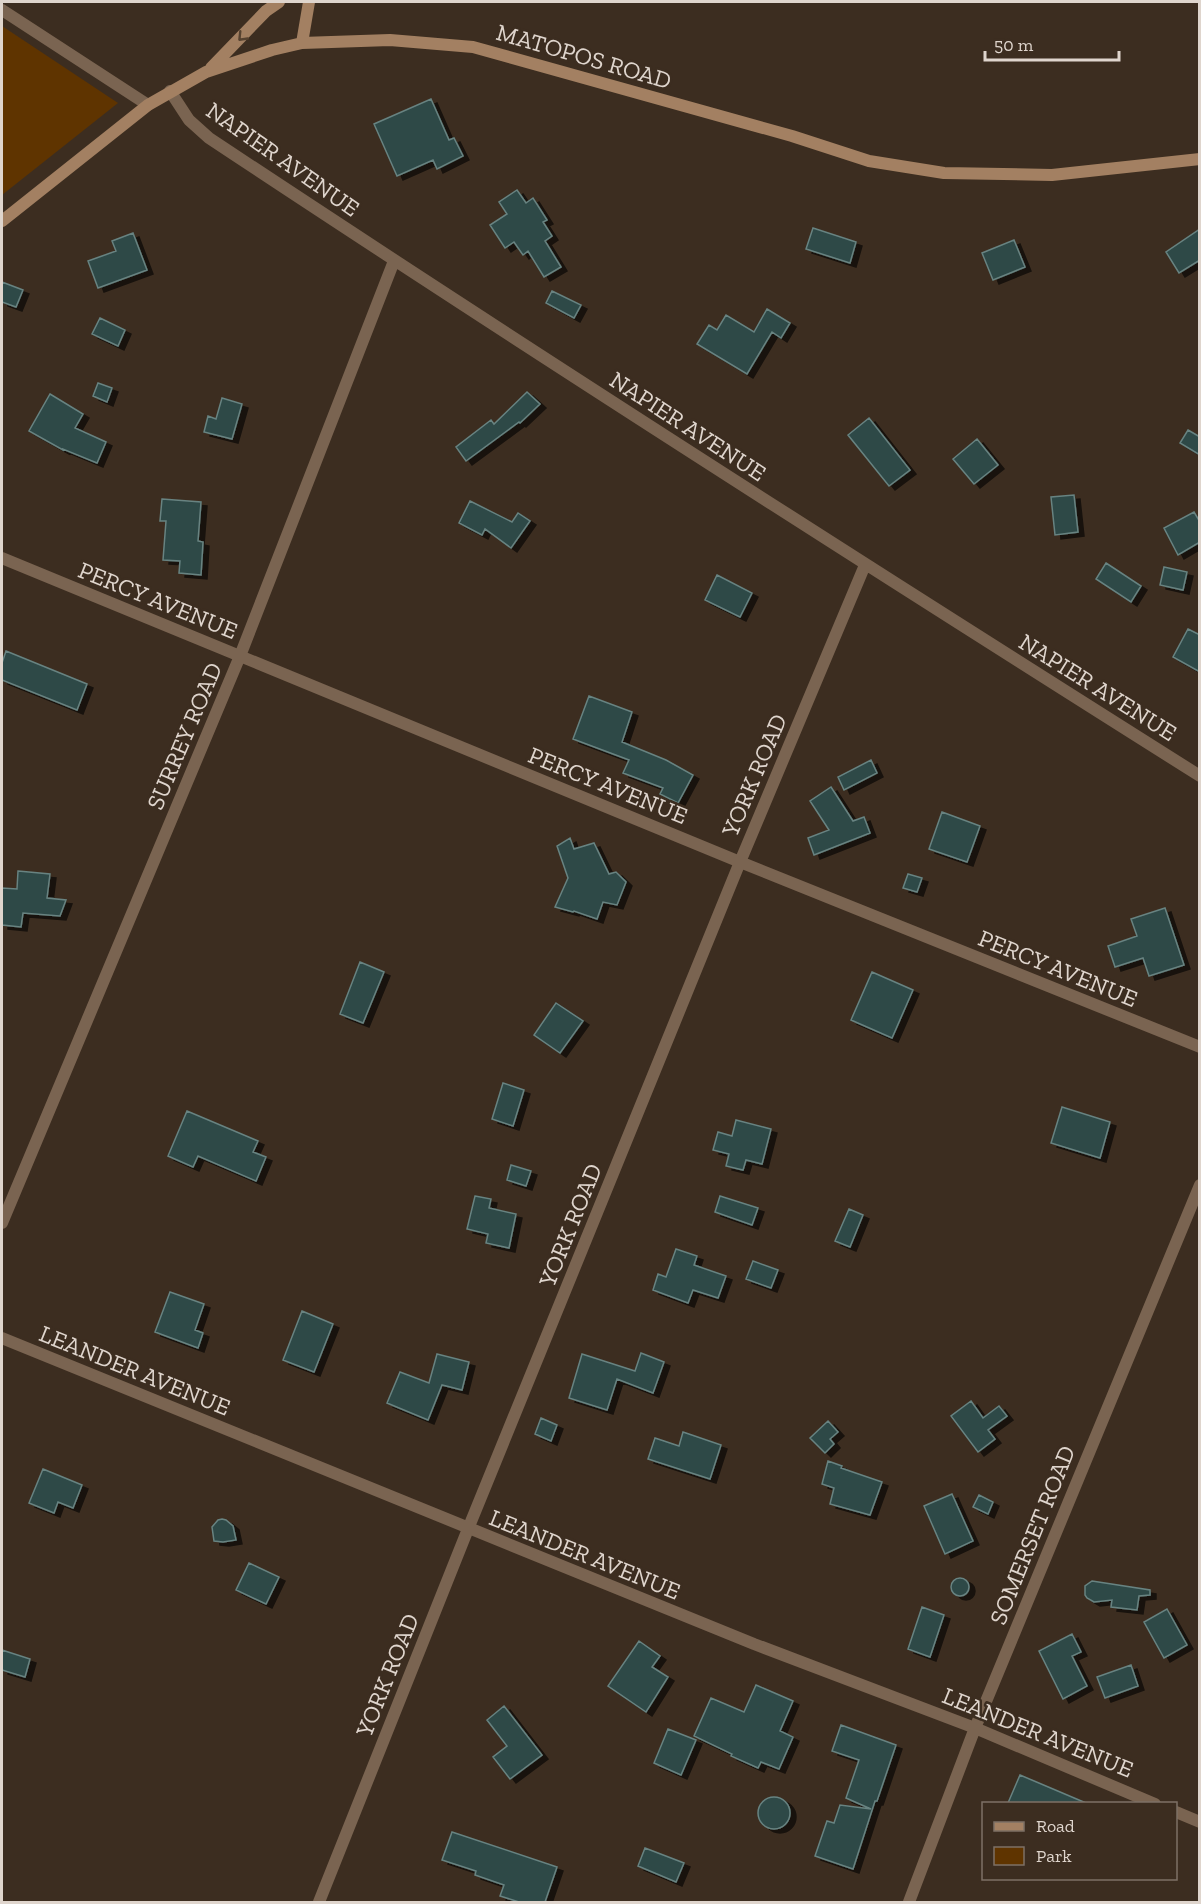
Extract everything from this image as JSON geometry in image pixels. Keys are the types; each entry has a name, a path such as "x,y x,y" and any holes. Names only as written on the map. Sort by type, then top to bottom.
{"main road":[{"path":"206,72 279,2"},
{"path":"302,43 309,2"},
{"name":"MATOPOS ROAD","path":"2,221 148,105 170,91 206,72 302,43 390,40 472,47 792,136 869,161 944,173 1052,175 1200,159"}],"street":[{"path":"2,10 148,105"},
{"name":"NAPIER AVENUE","path":"170,91 189,120 209,138 394,261 866,565 1200,776"},
{"name":"SURREY ROAD","path":"2,1223 240,656 394,261"},
{"name":"PERCY AVENUE","path":"2,558 740,862 1200,1047"},
{"name":"YORK ROAD","path":"319,1902 468,1529 740,862 866,565"},
{"name":"SOMERSET ROAD","path":"909,1902 975,1728 1200,1185"},
{"name":"LEANDER AVENUE","path":"2,1338 468,1529 754,1644 975,1728 1153,1802"},
{"path":"1177,1812 1200,1822"}],"green space":[{"path":"2,26 118,103 2,195"}],"building":[{"path":"431,99 449,140 454,138 463,156 437,169 433,160 397,176 374,124"},
{"path":"517,190 526,203 533,198 547,220 543,222 552,236 545,241 561,267 544,277 528,251 523,255 514,242 505,248 490,225 507,214 499,202"},
{"path":"813,228 856,242 850,263 806,249"},
{"path":"1200,229 1200,260 1179,273 1166,252"},
{"path":"133,233 147,270 98,288 88,261 116,251 112,241"},
{"path":"1014,240 1025,267 993,280 982,253"},
{"path":"2,282 23,290 16,307 2,302"},
{"path":"552,291 581,305 574,318 546,303"},
{"path":"767,309 790,323 781,338 772,332 747,374 697,344 709,325 717,330 726,315 754,332"},
{"path":"100,318 125,330 118,346 92,334"},
{"path":"98,383 112,388 107,402 93,396"},
{"path":"527,392 540,404 520,423 466,461 456,447 491,420 494,424"},
{"path":"50,394 83,414 75,428 106,442 97,463 63,450 29,431"},
{"path":"222,398 242,404 232,439 204,432 208,416 216,419"},
{"path":"869,418 910,470 889,486 848,435"},
{"path":"1188,430 1200,437 1200,455 1180,443"},
{"path":"977,439 998,465 974,484 953,459"},
{"path":"1074,495 1078,532 1055,535 1051,497"},
{"path":"162,499 201,502 198,541 203,542 201,575 179,573 180,561 163,560 166,521 160,521"},
{"path":"470,501 512,522 518,513 530,521 511,548 485,529 482,535 459,523"},
{"path":"1194,512 1200,522 1200,542 1178,555 1164,528"},
{"path":"1106,563 1141,586 1131,602 1096,579"},
{"path":"1164,567 1187,572 1183,590 1160,585"},
{"path":"717,575 752,593 740,617 705,600"},
{"path":"1188,629 1200,635 1200,672 1173,657"},
{"path":"6,651 87,684 77,710 2,680 2,663"},
{"path":"589,696 632,712 622,742 666,760 693,775 678,803 660,794 663,788 623,773 629,760 573,739"},
{"path":"871,760 877,773 844,790 838,777"},
{"path":"831,787 853,821 864,817 870,833 814,855 808,838 829,830 810,801"},
{"path":"942,812 980,826 967,862 929,849"},
{"path":"570,838 574,849 594,843 609,874 616,872 626,882 617,905 603,902 597,919 555,907 568,878 557,846"},
{"path":"18,871 50,874 47,898 66,900 60,916 23,913 21,927 2,925 2,888 17,889"},
{"path":"908,874 922,878 917,892 903,888"},
{"path":"1165,908 1184,965 1149,976 1143,958 1115,967 1108,946 1137,936 1131,919"},
{"path":"360,962 384,972 363,1023 340,1014"},
{"path":"872,972 913,990 892,1038 851,1020"},
{"path":"556,1003 583,1021 560,1053 534,1035"},
{"path":"503,1083 524,1090 513,1126 492,1119"},
{"path":"1062,1107 1110,1122 1100,1158 1051,1143"},
{"path":"187,1111 258,1141 253,1152 266,1157 256,1181 198,1156 193,1167 168,1156"},
{"path":"736,1120 771,1129 762,1164 746,1160 743,1170 726,1166 729,1154 713,1150 718,1132 732,1136"},
{"path":"511,1165 531,1171 526,1186 507,1180"},
{"path":"475,1196 491,1199 489,1208 516,1214 509,1248 486,1243 488,1234 467,1229"},
{"path":"720,1196 758,1208 752,1225 715,1212"},
{"path":"849,1209 863,1215 850,1247 835,1241"},
{"path":"676,1249 697,1256 694,1265 726,1276 718,1298 693,1290 688,1303 653,1290 658,1274 666,1277"},
{"path":"753,1261 778,1270 771,1288 746,1279"},
{"path":"170,1292 204,1304 195,1330 203,1333 198,1348 155,1332"},
{"path":"302,1311 333,1324 314,1372 283,1360"},
{"path":"641,1353 664,1362 653,1393 617,1379 607,1410 569,1398 582,1354 635,1371"},
{"path":"437,1354 469,1362 462,1390 442,1385 428,1420 387,1403 400,1372 429,1383"},
{"path":"971,1401 983,1418 999,1406 1007,1416 988,1430 995,1439 978,1452 951,1416"},
{"path":"541,1418 557,1425 551,1441 535,1434"},
{"path":"828,1421 838,1432 830,1439 834,1444 825,1453 810,1438"},
{"path":"683,1432 721,1445 710,1479 648,1459 655,1438 679,1446"},
{"path":"828,1461 842,1466 841,1468 882,1482 870,1515 830,1504 834,1488 822,1484"},
{"path":"43,1469 82,1485 73,1508 58,1502 54,1513 29,1503"},
{"path":"952,1494 973,1541 945,1554 924,1506"},
{"path":"979,1495 993,1502 988,1514 973,1507"},
{"path":"222,1519 233,1526 236,1540 214,1541 212,1527"},
{"path":"249,1563 279,1577 266,1604 236,1590"},
{"path":"960,1578 966,1581 969,1587 966,1593 960,1596 954,1593 951,1587 954,1581"},
{"path":"1092,1581 1150,1590 1150,1595 1139,1596 1137,1610 1111,1607 1112,1600 1094,1602 1087,1598 1085,1586"},
{"path":"922,1607 944,1615 930,1657 908,1649"},
{"path":"1167,1609 1187,1645 1164,1658 1144,1622"},
{"path":"1072,1634 1081,1652 1072,1656 1087,1686 1063,1699 1039,1651"},
{"path":"639,1641 660,1656 652,1667 668,1677 646,1712 608,1686"},
{"path":"2,1650 30,1659 25,1677 2,1670"},
{"path":"1131,1665 1138,1686 1105,1698 1097,1677"},
{"path":"756,1685 793,1701 780,1731 793,1737 779,1769 761,1762 758,1768 694,1736 711,1698 744,1712"},
{"path":"504,1706 542,1755 510,1779 493,1757 507,1746 487,1720"},
{"path":"841,1725 896,1745 853,1869 815,1856 827,1821 834,1823 840,1805 871,1809 846,1798 859,1760 832,1751"},
{"path":"668,1729 696,1740 681,1775 654,1763"},
{"path":"1020,1775 1084,1802 1008,1802"},
{"path":"774,1797 785,1802 790,1813 785,1824 774,1829 763,1824 758,1813 763,1802"},
{"path":"452,1832 557,1867 545,1902 519,1902 500,1896 504,1885 475,1875 476,1871 442,1860"},
{"path":"645,1848 684,1863 676,1882 638,1866"}]}
